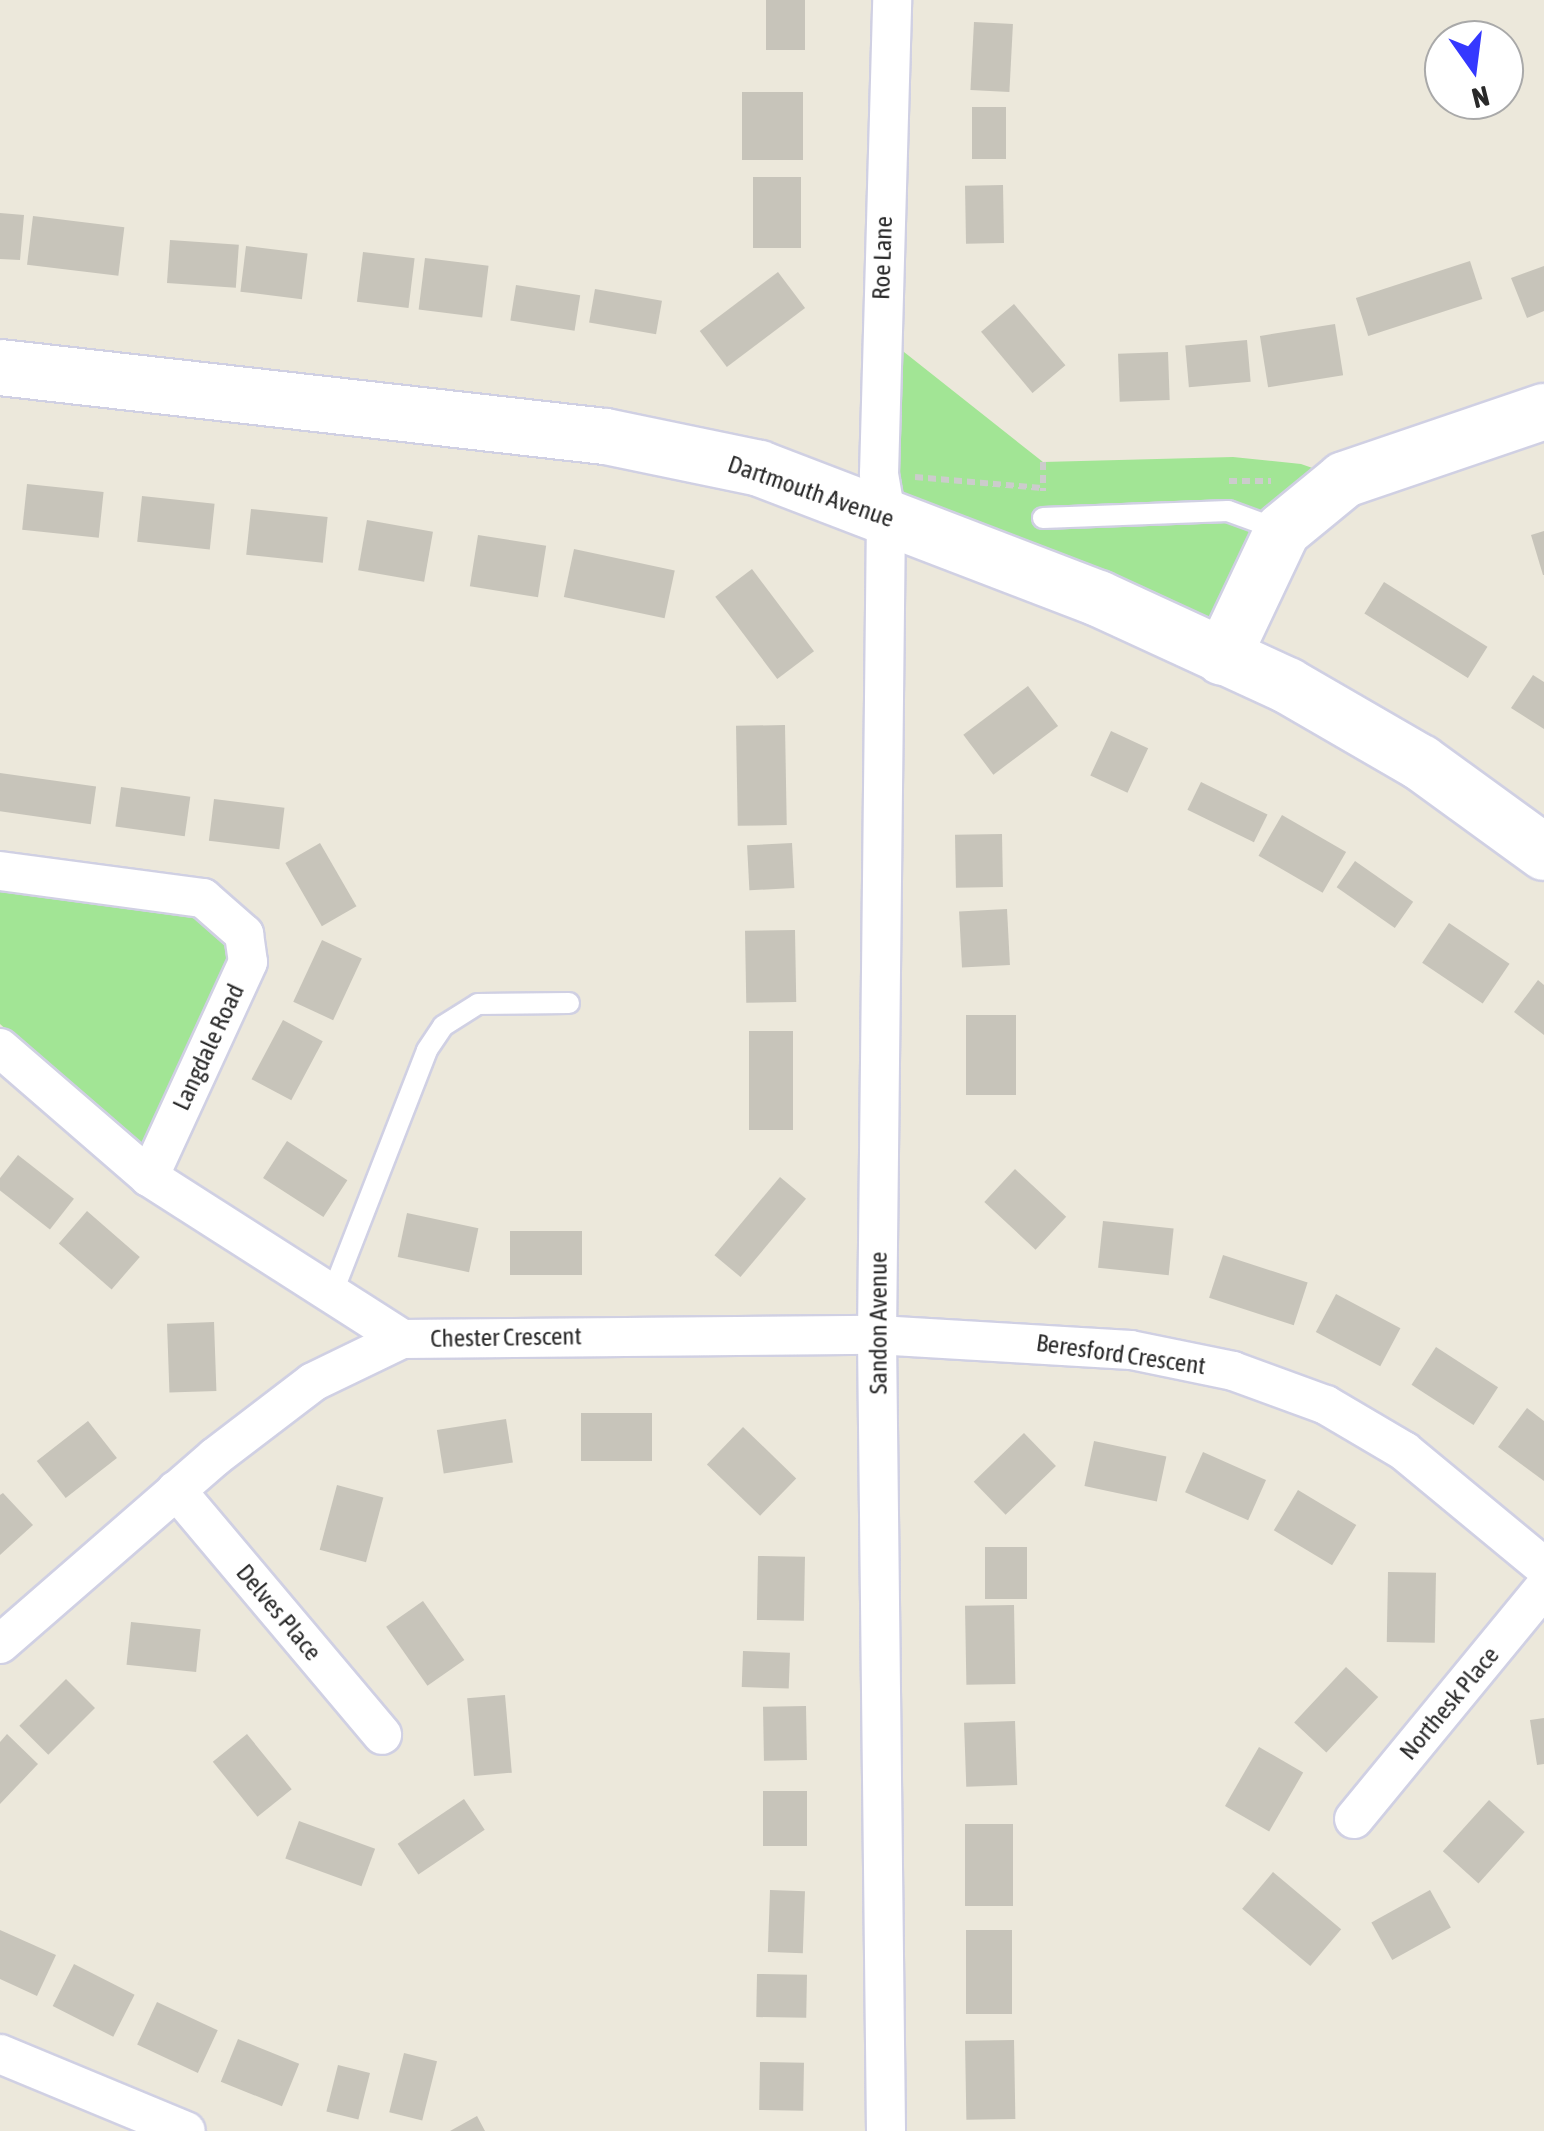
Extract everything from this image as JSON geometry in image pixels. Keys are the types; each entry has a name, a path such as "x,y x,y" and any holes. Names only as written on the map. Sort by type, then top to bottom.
{"street":[{"name":"Roe Lane","path":"882,495 892,0"},
{"name":"Dartmouth Avenue","path":"0,367 605,436 882,495 1222,658 1420,762 1544,852"},
{"path":"1222,658 1282,530 1326,494 1365,467 1544,411"},
{"name":"Sandon Avenue","path":"882,495 877,1335 886,2131"},
{"name":"Langdale Road","path":"0,871 204,898 244,934 248,962 149,1177"},
{"path":"0,1048 149,1177 334,1289 402,1338"},
{"name":"Chester Crescent","path":"0,1644 176,1490 313,1382 402,1338 877,1335"},
{"name":"Beresford Crescent","path":"877,1335 1130,1350 1233,1371 1326,1405 1404,1451 1544,1567"},
{"name":"Delves Place","path":"176,1490 382,1735"},
{"name":"Northesk Place","path":"1354,1818 1544,1588"},
{"path":"0,2054 186,2131"}],"lane":[{"path":"1044,518 1228,511 1282,530"},
{"path":"334,1289 426,1050 443,1026 478,1004 569,1003"}],"path":[{"path":"1210,482 1262,479 1326,494"},
{"path":"882,495 1062,488"}],"green space":[{"path":"880,333 1043,462 1233,457 1301,464 1344,479 1222,657 886,515"},
{"path":"0,889 209,919 232,952 148,1154 0,1024"}],"building":[{"path":"766,0 805,0 805,50 766,50"},
{"path":"974,22 1013,24 1009,92 970,90"},
{"path":"742,92 803,92 803,160 742,160"},
{"path":"972,107 1006,107 1006,159 972,159"},
{"path":"753,177 801,177 801,248 753,248"},
{"path":"1003,185 1004,243 966,244 965,186"},
{"path":"0,213 24,215 20,260 0,259"},
{"path":"33,216 124,227 118,276 27,265"},
{"path":"170,240 239,245 236,288 167,283"},
{"path":"246,246 308,254 302,299 240,292"},
{"path":"363,252 415,258 409,308 357,302"},
{"path":"425,258 489,266 482,317 419,310"},
{"path":"1470,261 1482,299 1368,336 1356,298"},
{"path":"1544,266 1544,311 1527,318 1511,278"},
{"path":"778,272 805,308 727,367 700,331"},
{"path":"516,285 580,295 575,331 510,321"},
{"path":"595,289 662,301 656,334 589,322"},
{"path":"1014,304 1065,365 1032,393 981,332"},
{"path":"1335,324 1343,375 1268,387 1260,336"},
{"path":"1247,340 1251,382 1189,387 1185,345"},
{"path":"1168,352 1170,400 1120,402 1118,354"},
{"path":"27,484 104,492 99,538 22,530"},
{"path":"142,496 215,504 210,549 137,542"},
{"path":"251,509 328,517 323,563 246,555"},
{"path":"367,520 433,532 424,582 358,570"},
{"path":"1544,531 1544,575 1543,575 1531,535"},
{"path":"478,535 546,546 538,597 470,586"},
{"path":"574,549 675,570 665,618 564,597"},
{"path":"752,569 814,651 777,679 715,597"},
{"path":"1384,582 1487,647 1468,678 1364,613"},
{"path":"1533,675 1544,682 1544,729 1511,708"},
{"path":"1028,686 1058,726 993,775 963,735"},
{"path":"785,725 787,825 738,826 736,726"},
{"path":"1111,731 1148,748 1127,793 1090,775"},
{"path":"0,773 96,786 91,824 0,811"},
{"path":"1201,782 1268,814 1254,842 1187,810"},
{"path":"121,787 190,797 185,836 115,827"},
{"path":"214,799 284,808 279,849 209,841"},
{"path":"1282,815 1346,852 1323,893 1258,856"},
{"path":"1002,834 1003,887 956,888 955,835"},
{"path":"320,843 357,906 322,926 285,863"},
{"path":"792,843 794,888 749,890 747,845"},
{"path":"1355,861 1413,902 1395,928 1337,887"},
{"path":"1007,909 1010,965 962,967 959,912"},
{"path":"1449,923 1510,964 1483,1004 1422,963"},
{"path":"795,930 796,1002 746,1003 745,931"},
{"path":"322,940 362,959 333,1020 293,1002"},
{"path":"1538,980 1544,985 1544,1035 1514,1012"},
{"path":"966,1015 1016,1015 1016,1095 966,1095"},
{"path":"283,1020 323,1041 291,1100 252,1079"},
{"path":"749,1031 793,1031 793,1130 749,1130"},
{"path":"287,1141 347,1180 323,1217 263,1178"},
{"path":"18,1155 74,1199 50,1229 0,1190 0,1178"},
{"path":"1015,1169 1066,1217 1036,1250 984,1202"},
{"path":"780,1177 806,1199 740,1277 714,1255"},
{"path":"87,1211 140,1257 112,1289 59,1243"},
{"path":"407,1213 478,1228 469,1272 398,1257"},
{"path":"1103,1221 1174,1228 1169,1275 1098,1268"},
{"path":"510,1231 582,1231 582,1275 510,1275"},
{"path":"1223,1255 1308,1283 1294,1325 1209,1298"},
{"path":"1336,1294 1400,1328 1380,1366 1316,1332"},
{"path":"214,1322 216,1391 169,1393 167,1324"},
{"path":"1436,1347 1498,1387 1474,1425 1411,1385"},
{"path":"1527,1408 1544,1421 1544,1481 1498,1447"},
{"path":"581,1413 652,1413 652,1461 581,1461"},
{"path":"506,1419 513,1462 444,1473 437,1430"},
{"path":"88,1421 117,1458 66,1498 37,1461"},
{"path":"743,1427 796,1478 760,1516 707,1464"},
{"path":"1024,1433 1056,1466 1006,1515 974,1482"},
{"path":"1094,1441 1166,1456 1157,1501 1084,1486"},
{"path":"1203,1452 1266,1480 1248,1520 1185,1492"},
{"path":"337,1485 383,1497 366,1562 320,1550"},
{"path":"1298,1490 1356,1525 1332,1565 1274,1530"},
{"path":"3,1493 33,1525 0,1555 0,1495"},
{"path":"985,1547 1027,1547 1027,1599 985,1599"},
{"path":"758,1556 805,1557 804,1621 757,1620"},
{"path":"1388,1572 1436,1573 1435,1643 1387,1642"},
{"path":"423,1601 464,1660 427,1686 386,1627"},
{"path":"1014,1605 1015,1684 966,1685 965,1606"},
{"path":"131,1622 201,1629 196,1672 127,1665"},
{"path":"743,1651 790,1653 789,1689 742,1687"},
{"path":"1346,1667 1378,1697 1326,1753 1294,1723"},
{"path":"66,1679 95,1708 48,1755 19,1726"},
{"path":"505,1695 512,1773 474,1776 467,1698"},
{"path":"806,1706 807,1760 764,1761 763,1707"},
{"path":"1544,1718 1544,1764 1537,1765 1530,1720"},
{"path":"1015,1721 1017,1785 966,1787 964,1723"},
{"path":"7,1734 38,1764 0,1804 0,1742"},
{"path":"247,1734 292,1789 257,1817 213,1762"},
{"path":"1259,1747 1303,1772 1269,1831 1225,1806"},
{"path":"763,1791 807,1791 807,1846 763,1846"},
{"path":"464,1799 485,1830 418,1874 398,1844"},
{"path":"1489,1800 1525,1832 1479,1883 1443,1851"},
{"path":"299,1821 375,1849 361,1886 285,1859"},
{"path":"965,1824 1013,1824 1013,1906 965,1906"},
{"path":"1273,1872 1341,1929 1310,1966 1242,1909"},
{"path":"770,1890 805,1891 803,1953 768,1952"},
{"path":"1430,1890 1451,1928 1392,1960 1371,1922"},
{"path":"0,1930 56,1955 37,1996 0,1979"},
{"path":"966,1930 1012,1930 1012,2014 966,2014"},
{"path":"74,1964 135,1995 113,2037 53,2006"},
{"path":"757,1974 807,1975 806,2018 756,2017"},
{"path":"157,2002 218,2030 198,2073 137,2045"},
{"path":"238,2039 299,2064 282,2106 221,2082"},
{"path":"1014,2040 1015,2119 966,2120 965,2041"},
{"path":"404,2053 437,2061 422,2120 389,2112"},
{"path":"760,2062 804,2063 803,2111 759,2110"},
{"path":"338,2065 370,2073 358,2120 326,2112"},
{"path":"477,2116 485,2131 450,2131"}]}
